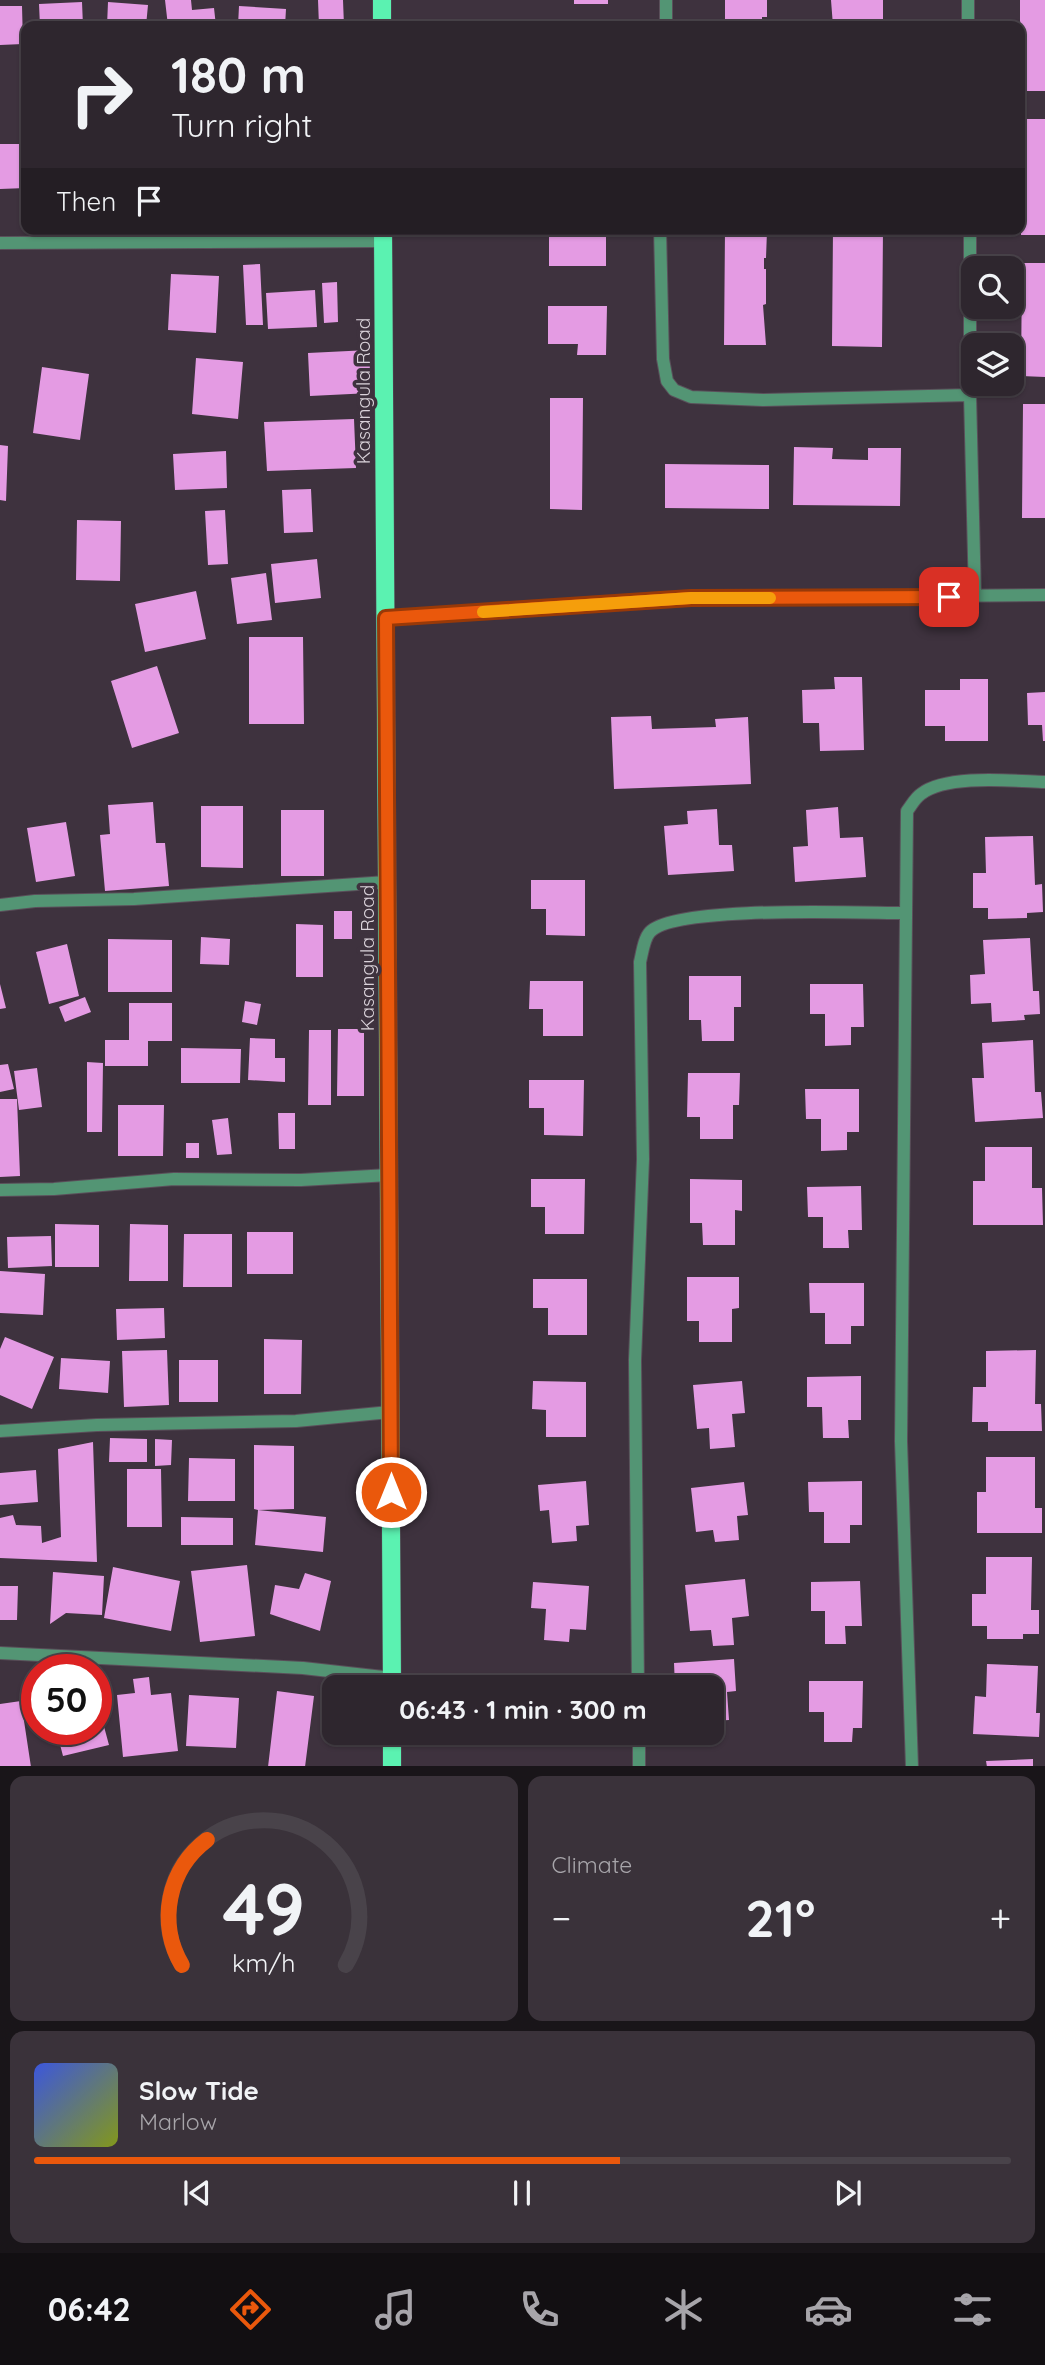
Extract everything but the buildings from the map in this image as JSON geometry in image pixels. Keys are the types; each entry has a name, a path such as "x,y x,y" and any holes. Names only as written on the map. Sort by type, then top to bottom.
{"main road":[{"path":"382,0 382,21"},
{"name":"Kasangula Road","path":"383,235 392,1675"},
{"path":"392,1745 392,1766"}],"street":[{"path":"666,0 666,21"},
{"path":"968,0 968,21"},
{"path":"0,243 383,235"},
{"path":"660,235 663,359 667,381 674,390 691,397 763,400 961,395"},
{"path":"970,235 970,333"},
{"path":"970,396 975,597"},
{"path":"386,618 691,598 1045,595"},
{"path":"912,1766 901,1441 907,811 919,795 936,786 973,780 1045,782"},
{"path":"0,905 387,882"},
{"path":"638,1675 635,1360 643,1159 640,962 648,933 660,924 682,918 727,914 905,913"},
{"path":"0,1190 54,1189 174,1179 302,1180 389,1175"},
{"path":"0,1431 97,1425 296,1421 390,1412"},
{"path":"0,1653 303,1668 348,1675"},
{"path":"639,1745 639,1766"}],"slow traffic":[{"path":"483,612 691,598 770,598"}],"route":[{"path":"391,1492 386,618 691,598 949,597"}]}
